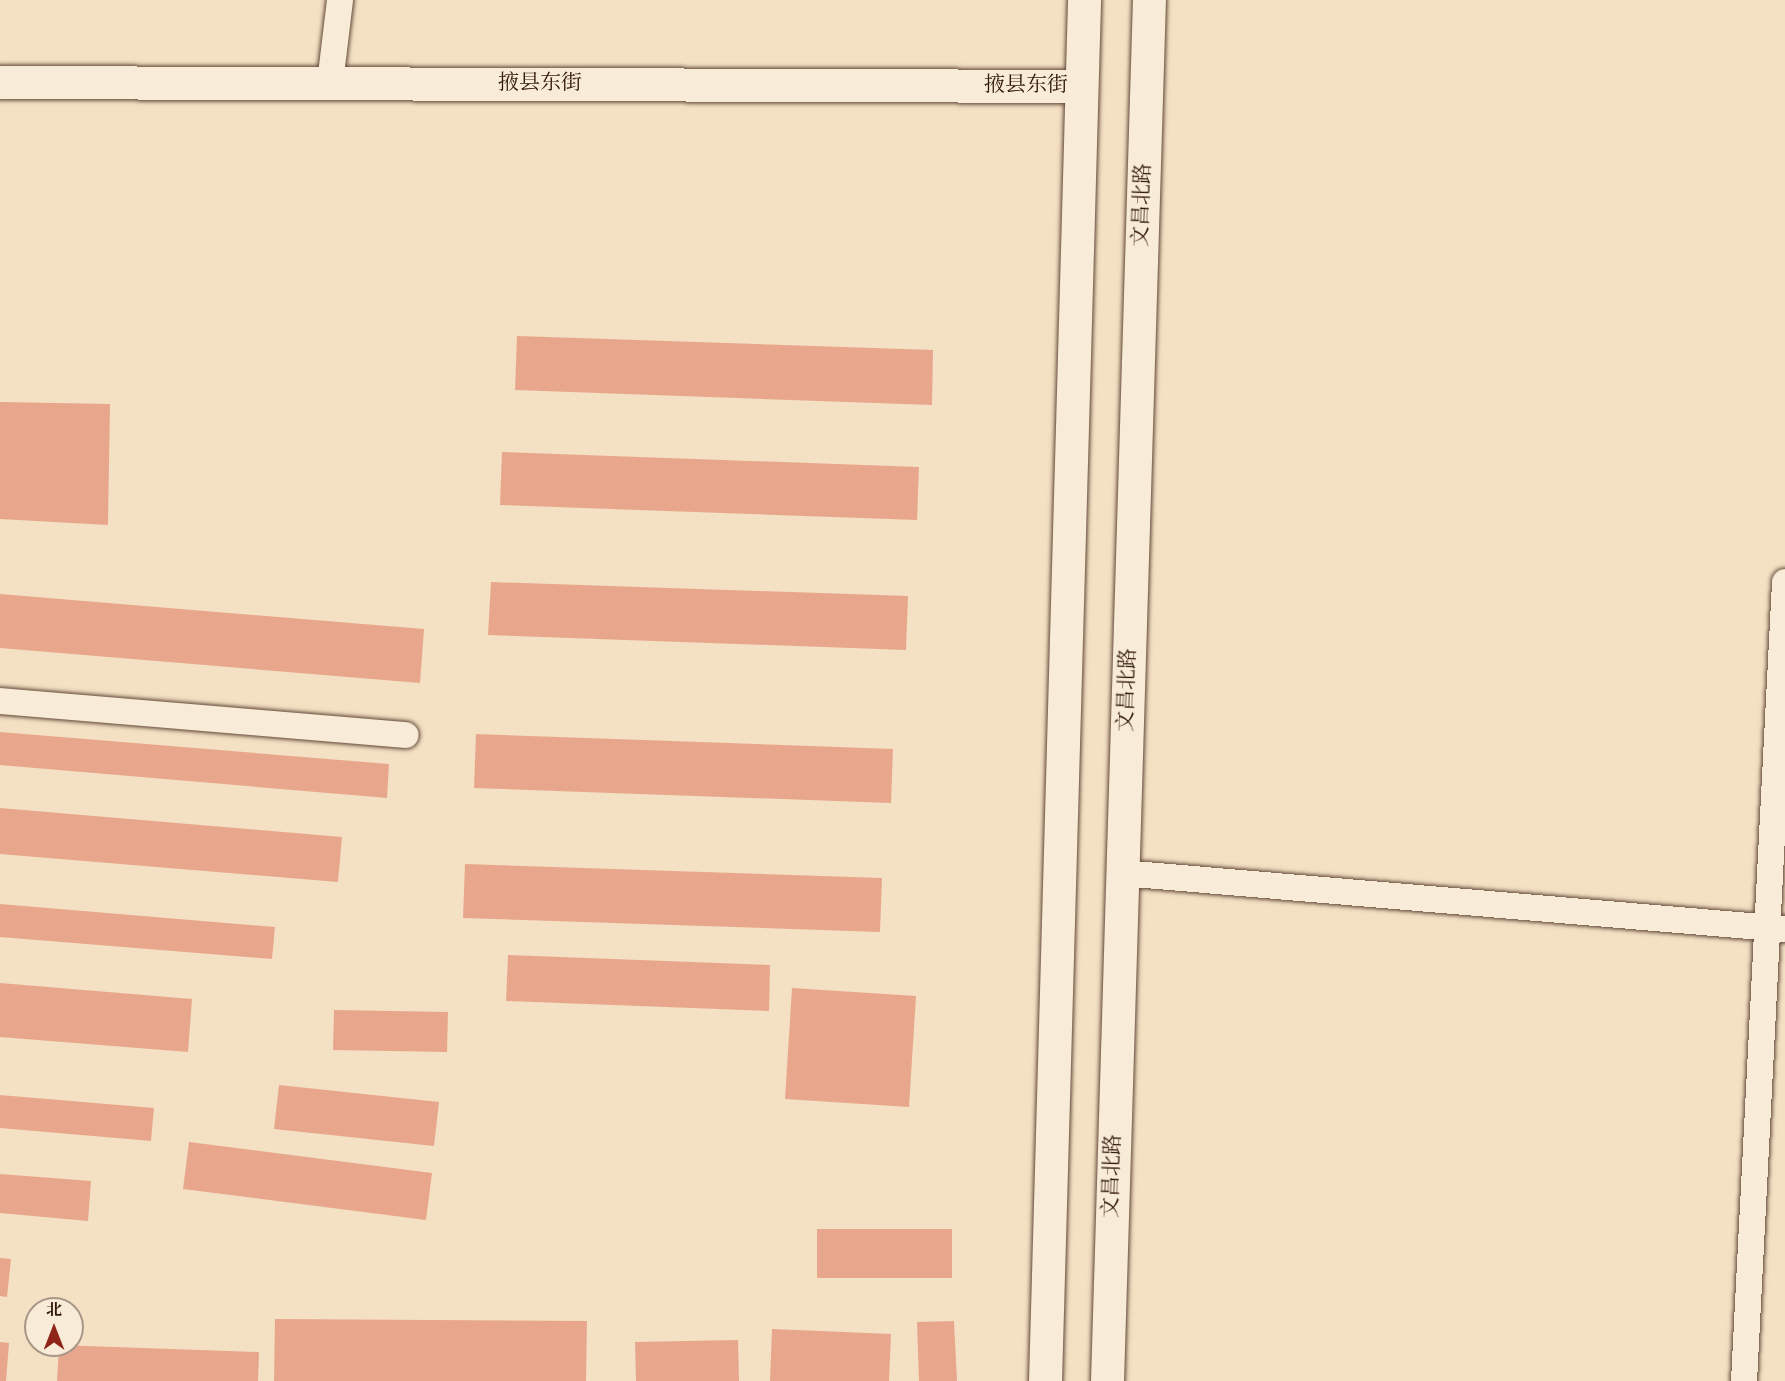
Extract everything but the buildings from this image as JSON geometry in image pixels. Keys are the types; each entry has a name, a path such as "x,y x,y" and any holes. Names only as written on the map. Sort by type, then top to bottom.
{"main road":[{"path":"1045,1381 1084,0"},
{"name":"文昌北路","path":"1107,1381 1149,0"},
{"name":"掖县东街","path":"0,82 1081,86"}],"street":[{"path":"330,83 340,0"},
{"path":"1744,1381 1776,928 1785,582"},
{"path":"0,701 406,735"},
{"path":"1122,873 1776,928"}]}
